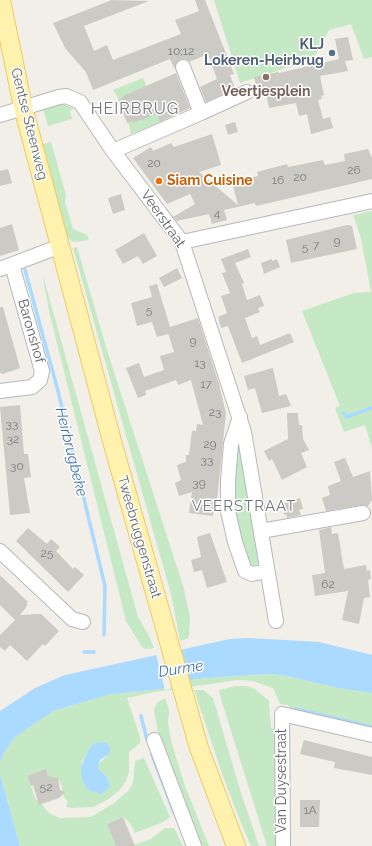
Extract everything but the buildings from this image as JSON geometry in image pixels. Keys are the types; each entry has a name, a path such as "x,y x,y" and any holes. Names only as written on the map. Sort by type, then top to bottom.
{"main road":[{"name":"Gentse Steenweg","path":"1,0 12,111 54,225"},
{"name":"Gentse Steenweg","path":"0,60 12,111 50,250"},
{"name":"Tweebruggenstraat","path":"54,225 165,644"},
{"name":"Tweebruggenstraat","path":"50,250 179,694 236,846"},
{"name":"Tweebruggenstraat","path":"179,694 190,753 224,846"}],"street":[{"path":"183,66 201,112"},
{"path":"113,151 247,92"},
{"name":"Veerstraat","path":"12,111 59,97 72,98 80,102 113,151 182,242 244,432 276,621"},
{"path":"182,242 372,201"},
{"path":"6,267 50,250"},
{"name":"Baronshof","path":"0,391 32,387 40,380 42,371 6,267"},
{"path":"240,418 231,444 228,481 228,510 235,542 245,571 252,574 267,571"},
{"path":"261,531 363,513"},
{"path":"0,551 72,619 83,622"},
{"name":"Van Duysestraat","path":"282,846 282,714 372,735"},
{"path":"154,740 194,846"}],"green space":[{"path":"214,0 372,0 372,57 364,59 351,24 329,30 313,59 240,83"},
{"path":"143,78 148,90 131,92 126,98 124,95 124,99 120,101 113,90"},
{"path":"64,104 74,109 70,111 72,119 48,126 43,109"},
{"path":"156,110 160,122 131,134 128,121 132,120 134,123"},
{"path":"51,142 66,195 65,203 73,229 87,235 89,240 73,242 67,237 43,144"},
{"path":"372,211 372,449 365,425 344,432 335,408 340,406 302,311 354,293 371,292 361,238 353,215"},
{"path":"77,247 106,347 184,589 190,618 189,636 187,639 179,641 171,594 73,248"},
{"path":"42,272 138,617 154,648 146,649 142,647 126,621 49,311"},
{"path":"240,438 260,563 252,566 247,563 233,504 234,468"},
{"path":"271,674 287,676 338,688 372,693 372,730 292,711 288,705 280,704 273,688 253,681 238,680 154,692 127,698 140,737 140,743 129,752 129,772 126,781 119,791 107,800 93,807 72,808 66,807 68,802 63,795 62,787 58,778 49,778 46,769 27,776 36,800 38,800 49,813 59,818 91,817 114,803 128,791 133,783 135,761 144,758 170,817 163,822 135,833 130,823 123,817 107,824 116,846 20,846 0,774 0,763 4,753 15,737 33,723 53,711 111,694 161,689 195,679","holes":["88,751 110,753 98,764 98,768 107,777 110,785 89,791 82,780 82,762"]},
{"path":"236,686 247,686 255,689 269,701 271,728 278,730 279,846 267,846 221,699 219,690"},
{"path":"194,690 203,690 213,698 241,793 259,846 251,846 241,823 224,779"},
{"path":"165,698 169,710 168,723 172,744 185,786 209,846 199,846 160,745 154,710 157,703"},
{"path":"165,828 174,828 183,846 130,846 151,839"}],"water":[{"name":"Durme","path":"250,638 319,642 372,655 372,693 338,688 287,676 271,674 195,679 161,689 111,694 53,711 15,737 4,753 0,763 0,711 35,688 65,675 230,639"},
{"path":"104,742 110,746 110,753 100,760 98,768 107,777 110,785 109,788 101,794 89,791 86,787 82,780 81,767 93,744"},
{"path":"0,774 20,846 0,846"}],"pier":[{"path":"181,648 190,683 165,690 156,654"}],"waterway":[{"name":"Heirbrugbeke","path":"25,270 58,391 105,586 104,635"},
{"path":"344,413 346,417 372,408"},
{"path":"84,652 94,652"},
{"path":"296,709 372,727"},
{"path":"141,716 147,740"},
{"path":"152,755 174,813"}],"place":[{"name":"KLJ Lokeren-Heirbrug","path":"332,53"},
{"name":"Veertjesplein","path":"266,77"},
{"name":"Siam Cuisine","path":"159,181"}],"district":[{"name":"HEIRBRUG","path":"135,109"},
{"name":"VEERSTRAAT","path":"244,506"}]}
